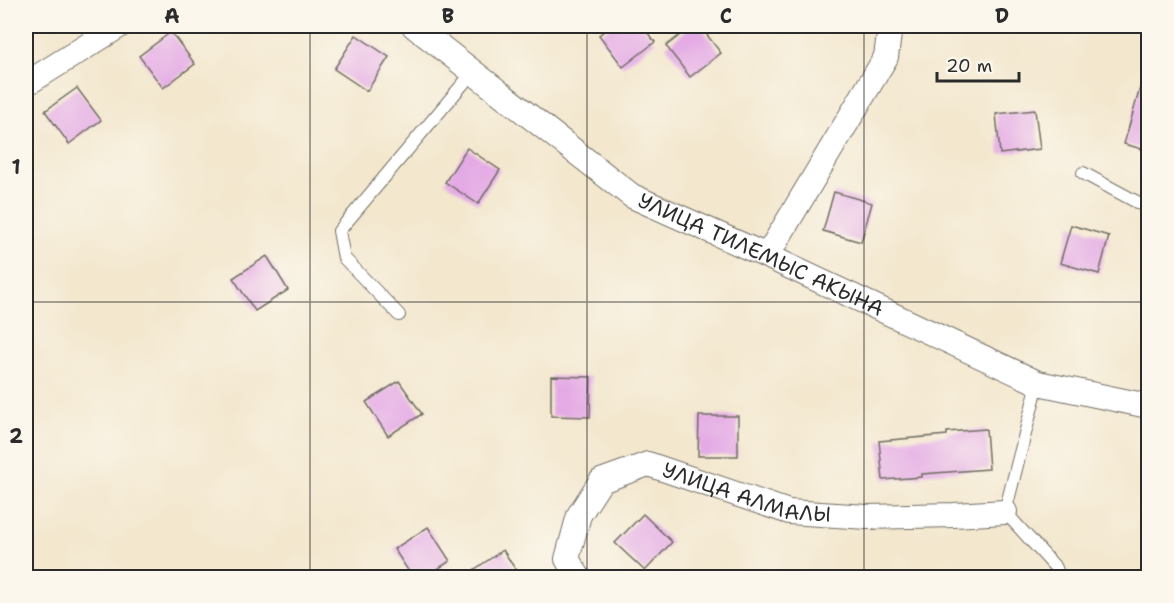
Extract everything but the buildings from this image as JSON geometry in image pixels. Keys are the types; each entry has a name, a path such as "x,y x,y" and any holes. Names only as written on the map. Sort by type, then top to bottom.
{"street":[{"path":"26,84 119,26"},
{"name":"УЛИЦА ТИЛЕМЫС АКЫНА","path":"414,26 632,196 1038,382 1149,406"},
{"path":"767,256 886,57 890,26"},
{"name":"УЛИЦА АЛМАЛЫ","path":"579,578 567,559 579,515 601,481 648,464 789,512 867,517 1005,512"}],"lane":[{"path":"399,315 344,258 339,231 473,72"},
{"path":"1083,173 1149,208"},
{"path":"1038,382 1005,512 1056,568 1059,578"}]}
